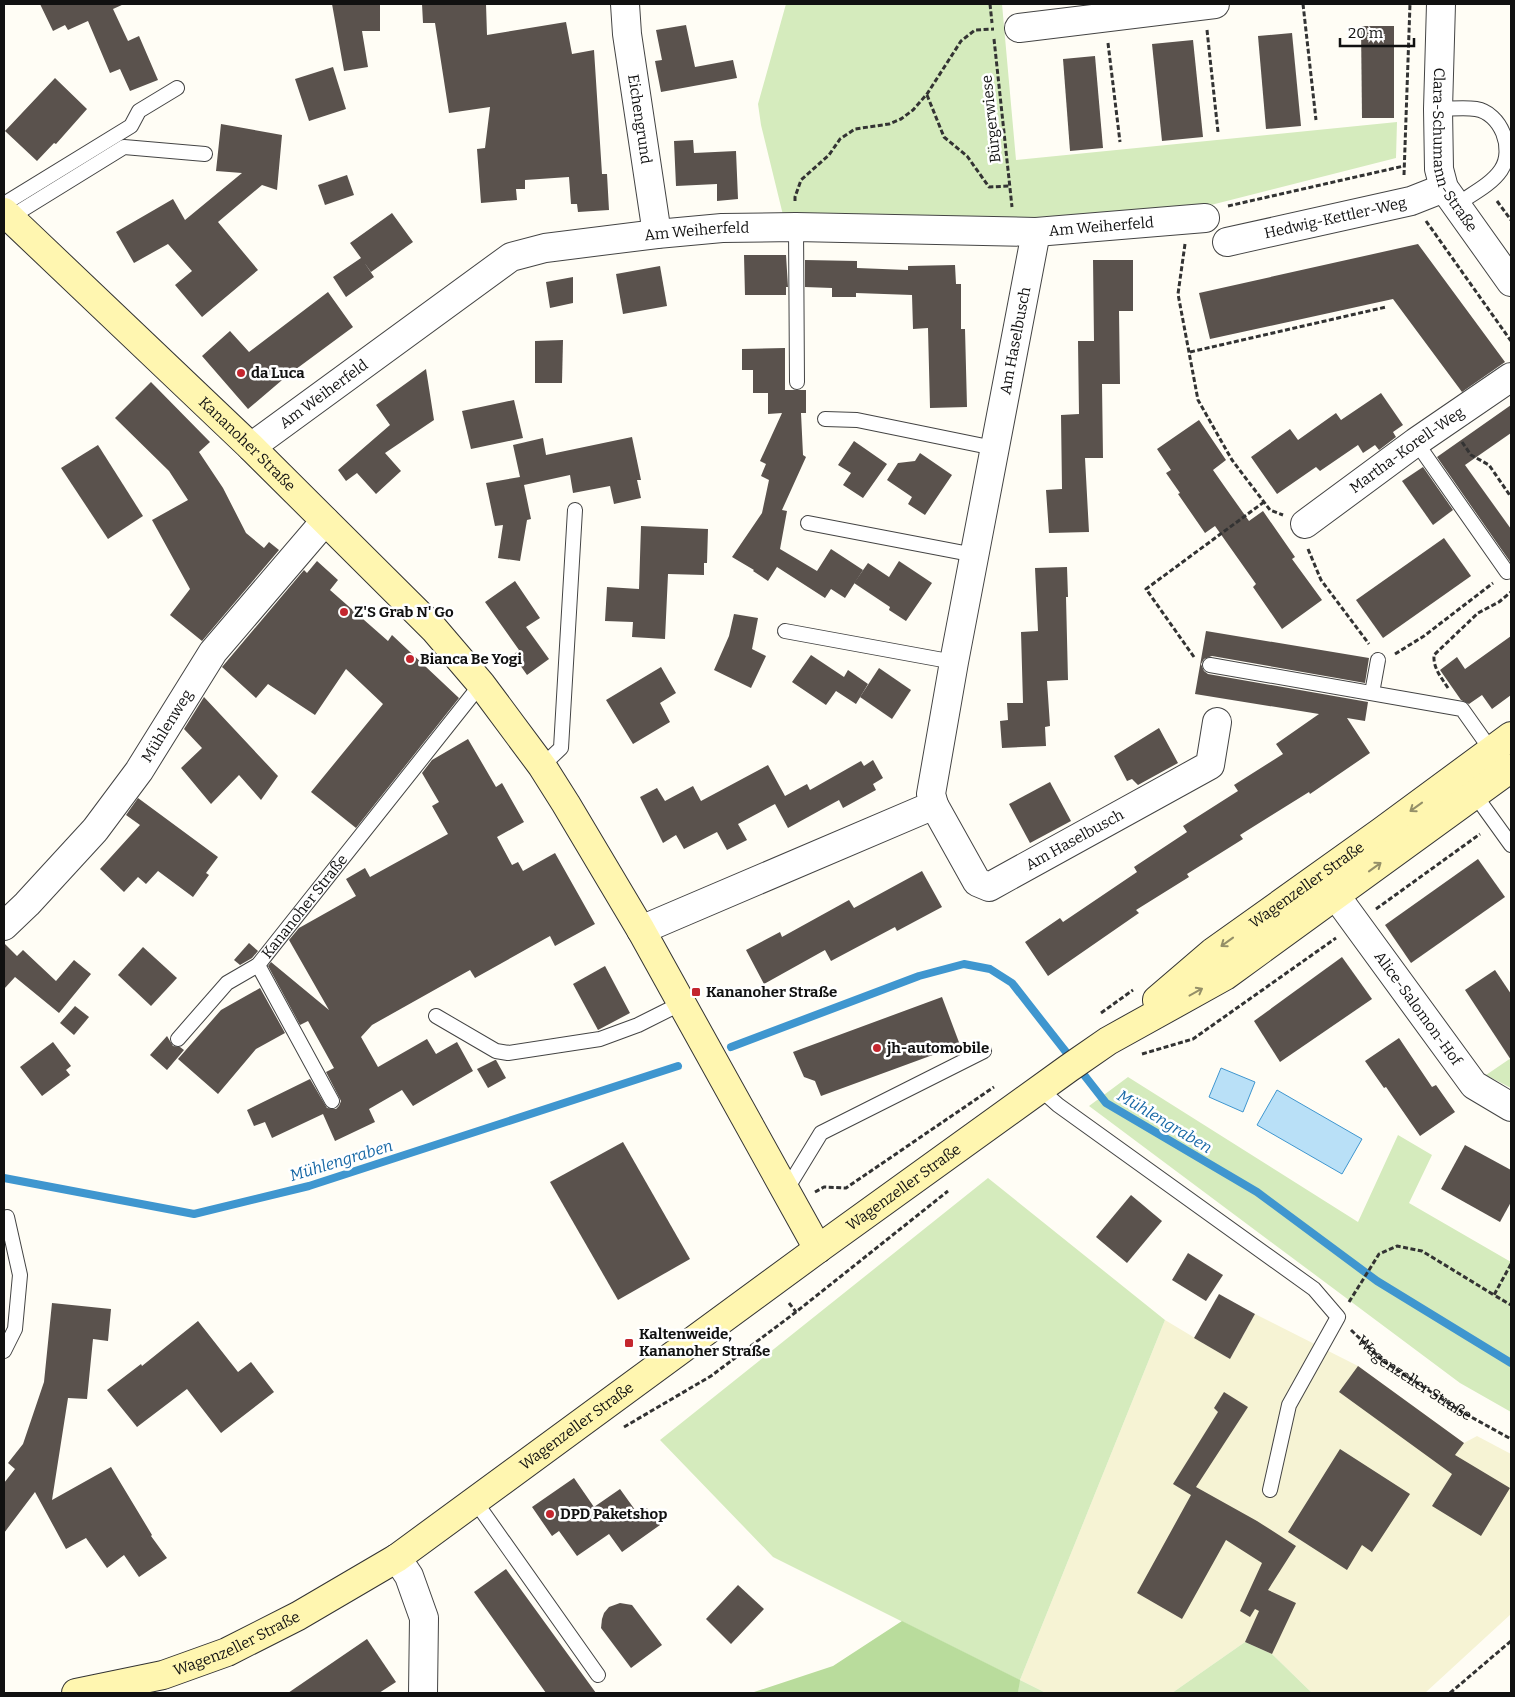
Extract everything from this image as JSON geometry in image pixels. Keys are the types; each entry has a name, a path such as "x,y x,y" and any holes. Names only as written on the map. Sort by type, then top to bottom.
{"main road":[{"name":"Kananoher Straße","path":"6,211 251,447 434,629 481,684 542,766 641,930 818,1249"},
{"name":"Wagenzeller Straße","path":"76,1693 163,1675 227,1652 298,1616 397,1558 818,1249 1108,1041 1214,952 1442,788 1496,764"},
{"name":"Wagenzeller Straße","path":"1108,1041 1225,976 1336,896 1496,764"}],"street":[{"name":"Eichengrund","path":"625,4 627,34 657,234"},
{"path":"1006,28 1210,4"},
{"name":"Clara-Schumann-Straße","path":"1441,4 1438,109 1439,169 1450,196 1511,282"},
{"name":"Hedwig-Kettler-Weg","path":"1227,242 1411,201 1450,196"},
{"name":"Am Weiherfeld","path":"251,447 511,257 545,248 722,228 796,227 1025,232 1197,219"},
{"name":"Am Haselbusch","path":"1025,232 994,448 931,794 934,805 977,882 989,888 1210,766 1217,722"},
{"name":"Martha-Korell-Weg","path":"1305,524 1416,442 1511,377"},
{"name":"Mühlenweg","path":"4,926 27,904 95,830 139,772 213,652 325,521"},
{"path":"641,930 934,805"},
{"name":"Alice-Salomon-Hof","path":"1336,896 1474,1086 1511,1107"},
{"path":"397,1558 409,1576 424,1618 423,1693"}],"lane":[{"path":"6,211 130,126 139,111 177,88"},
{"path":"1438,109 1478,109 1492,117 1503,130 1508,145 1506,158 1501,170 1485,184 1450,196"},
{"path":"6,211 124,147 205,154"},
{"path":"796,227 797,382"},
{"path":"825,420 857,420 994,448"},
{"path":"1416,442 1507,572"},
{"path":"542,766 561,748 574,510"},
{"path":"808,523 975,555"},
{"path":"785,630 954,662"},
{"path":"1372,693 1378,660"},
{"path":"1210,665 1462,709 1496,764 1496,823 1511,845"},
{"name":"Kananoher Straße","path":"178,1039 227,983 258,964 481,684"},
{"name":"Kananoher Straße","path":"258,964 332,1101"},
{"path":"436,1016 496,1051 508,1053 600,1039 638,1025 682,1003"},
{"path":"788,1198 821,1133 984,1051"},
{"path":"1040,1089 1058,1105 1314,1289 1338,1317 1289,1405 1270,1490"},
{"path":"4,1351 15,1329 20,1275 8,1217"},
{"path":"475,1501 598,1675"}],"path":[{"name":"Bürgerwiese","path":"990,4 1006,28 1010,186 1025,232"},
{"path":"1210,4 1218,132"},
{"path":"1303,4 1316,120"},
{"path":"1410,4 1404,192 1511,341"},
{"path":"1104,17 1120,142"},
{"path":"796,227 795,197 801,180 829,155 840,139 855,129 889,124 901,119 913,110 927,94 961,41 975,30 1006,28"},
{"path":"927,94 944,137 967,156 989,187 1010,186"},
{"path":"1371,645 1321,580 1308,547 1305,524 1270,510 1232,460 1198,400 1178,294 1197,219 1230,206 1404,166"},
{"path":"1190,352 1386,307"},
{"path":"1448,420 1471,455 1489,465 1511,497"},
{"path":"1210,665 1193,656 1146,589 1264,502"},
{"path":"1392,656 1438,626 1507,572"},
{"path":"1462,709 1437,671 1434,655 1478,613 1499,602 1511,592"},
{"path":"1138,1055 1193,1039 1496,823"},
{"path":"788,1198 824,1187 846,1188 995,1087"},
{"path":"626,1425 711,1376 796,1312 952,1187"},
{"path":"1359,1287 1379,1254 1397,1246 1422,1251 1511,1305"},
{"path":"1494,1295 1511,1264"},
{"name":"Wagenzeller Straße","path":"1338,1317 1383,1360 1462,1412 1511,1439"},
{"path":"1450,1693 1511,1641"}],"shaded area":[{"path":"1255,1314 1358,1366 1464,1443 1477,1436 1511,1454 1511,1614 1425,1693 1312,1693 1272,1654 1245,1642 1172,1693 1046,1693 1020,1680 1165,1320 1230,1359"}],"green space":[{"path":"786,4 1002,4 1016,160 1397,122 1396,158 1203,207 1022,218 783,215 761,125 758,104"},
{"path":"1511,1058 1511,1088 1486,1075"},
{"path":"1128,1077 1358,1222 1398,1135 1432,1155 1409,1203 1511,1262 1511,1412 1460,1383 1089,1106"},
{"path":"988,1178 1165,1320 1020,1680 1046,1693 1018,1693 1019,1680 773,1557 660,1440"},
{"path":"902,1621 1020,1680 1018,1693 751,1693 833,1666"},
{"path":"1245,1642 1272,1654 1312,1693 1172,1693"}],"water":[{"path":"1221,1068 1255,1082 1243,1112 1209,1097"},
{"path":"1277,1090 1362,1139 1342,1174 1257,1125"}],"building":[{"path":"40,4 124,4 113,9 128,41 139,36 158,80 130,91 120,69 110,73 88,21 68,30 65,25 53,31"},
{"path":"332,4 380,4 380,31 362,31 368,67 344,71"},
{"path":"422,4 486,4 487,35 566,22 572,54 594,50 602,174 607,174 609,210 578,212 577,204 571,204 569,177 525,180 525,189 516,189 517,200 481,203 477,149 485,148 490,107 449,113 435,23 423,23"},
{"path":"686,25 695,67 733,60 737,78 661,92 655,61 662,60 656,30"},
{"path":"1361,26 1394,26 1394,118 1362,118"},
{"path":"1292,33 1301,126 1266,129 1258,36"},
{"path":"1193,40 1203,137 1162,141 1152,44"},
{"path":"1095,56 1103,148 1070,151 1063,59"},
{"path":"333,67 346,109 309,121 295,79"},
{"path":"55,78 87,109 56,144 54,143 37,161 5,131"},
{"path":"221,124 282,135 277,190 262,185 218,222 258,270 202,317 175,285 192,271 168,244 134,263 116,232 173,199 185,220 242,173 216,171"},
{"path":"693,140 694,153 736,151 738,199 717,201 717,184 676,186 674,141"},
{"path":"347,175 354,195 325,205 318,185"},
{"path":"392,213 413,242 371,272 364,262 374,277 346,297 333,277 361,258 350,243"},
{"path":"1418,244 1505,362 1462,392 1393,299 1210,339 1199,293"},
{"path":"744,255 786,255 788,287 786,287 786,295 745,295"},
{"path":"805,260 857,261 857,268 908,270 908,266 955,265 956,284 961,284 961,329 965,329 967,407 930,408 928,328 913,329 912,295 856,293 856,297 832,297 832,288 805,287"},
{"path":"1093,260 1133,260 1133,311 1119,311 1120,384 1102,384 1103,458 1085,458 1089,532 1049,533 1046,490 1062,489 1061,415 1079,414 1078,341 1094,341"},
{"path":"660,266 667,306 623,314 616,274"},
{"path":"573,277 573,303 550,308 546,282"},
{"path":"328,292 353,327 288,375 248,409 202,356 230,331 249,352"},
{"path":"563,340 562,383 535,383 535,341"},
{"path":"785,348 785,390 806,390 806,413 801,413 803,455 806,457 782,510 787,511 780,549 817,571 831,549 863,570 845,598 831,589 825,598 777,567 768,581 732,557 762,513 769,480 761,476 766,464 760,461 782,413 768,414 768,393 753,393 753,370 742,370 742,349"},
{"path":"426,369 434,420 385,453 401,471 376,494 357,473 346,481 338,470 390,425 376,405"},
{"path":"151,382 210,442 199,452 223,488 246,533 264,548 269,542 279,550 202,641 170,615 190,589 152,520 188,500 169,471 115,418"},
{"path":"1381,393 1403,425 1393,432 1396,437 1379,450 1375,445 1363,453 1358,445 1320,471 1316,467 1277,494 1251,457 1290,429 1298,440 1336,413 1341,420"},
{"path":"514,400 523,438 471,449 462,411"},
{"path":"1511,405 1511,433 1465,465 1511,529 1511,563 1437,457"},
{"path":"1199,420 1226,460 1213,470 1249,521 1263,511 1295,557 1292,559 1322,600 1282,629 1253,587 1256,584 1215,526 1205,533 1166,473 1171,470 1157,449"},
{"path":"632,437 641,480 637,480 641,498 614,504 610,486 573,493 570,475 524,485 531,519 527,520 520,561 498,558 503,525 495,526 486,483 520,477 513,445 543,438 546,455"},
{"path":"854,441 887,464 863,498 843,485 851,473 838,465"},
{"path":"98,445 143,516 108,539 61,468"},
{"path":"920,453 952,475 925,515 908,504 912,497 887,480 898,463 915,461"},
{"path":"1423,467 1453,510 1433,525 1402,481"},
{"path":"641,526 708,529 707,563 704,563 704,575 668,574 665,639 632,637 633,622 605,621 607,587 639,589"},
{"path":"1444,538 1471,576 1383,638 1356,600"},
{"path":"317,561 338,580 330,590 388,641 392,635 459,698 356,828 311,792 383,704 346,669 315,715 268,684 256,698 222,667 304,570 307,573"},
{"path":"899,561 932,583 906,621 889,610 890,607 854,583 868,563 889,577"},
{"path":"1067,567 1068,680 1047,681 1050,726 1045,727 1046,746 1002,748 1000,721 1008,720 1007,703 1023,703 1021,632 1038,631 1035,568"},
{"path":"515,581 540,618 526,627 549,659 527,675 513,655 519,650 485,602"},
{"path":"734,614 758,618 752,649 766,656 751,688 714,670 729,636"},
{"path":"1206,631 1369,658 1365,683 1212,656 1204,659 1201,664 1204,671 1208,674 1368,702 1365,721 1347,718 1370,753 1310,794 1309,792 1240,835 1243,839 1187,874 1189,877 1136,910 1139,913 1048,976 1025,942 1060,918 1063,922 1137,872 1134,867 1187,832 1183,826 1238,791 1234,785 1283,754 1276,744 1319,714 1195,694"},
{"path":"1511,636 1511,695 1492,709 1482,695 1469,704 1461,700 1440,670 1457,657 1465,669"},
{"path":"811,655 844,677 848,670 868,684 856,704 836,691 826,705 792,682"},
{"path":"661,667 676,693 660,703 670,722 633,744 606,700"},
{"path":"879,668 911,690 892,719 860,697"},
{"path":"204,697 278,776 261,800 239,775 211,804 181,768 202,748 184,729"},
{"path":"1159,728 1178,763 1138,785 1132,779 1127,781 1114,756"},
{"path":"468,739 496,787 502,783 524,822 497,837 512,865 518,862 523,871 555,853 595,924 555,946 550,936 475,978 470,970 372,1025 361,1037 378,1067 427,1039 436,1054 457,1042 473,1071 413,1106 402,1090 369,1109 375,1122 335,1141 323,1114 272,1138 265,1122 254,1126 247,1110 310,1079 327,1108 336,1109 341,1101 326,1072 334,1068 308,1021 300,1025 268,966 271,962 329,1010 289,940 299,928 356,896 346,879 365,868 370,877 448,834 432,806 439,802 422,773 432,760"},
{"path":"873,760 883,778 873,784 876,790 843,808 839,800 788,828 775,804 738,824 747,840 727,850 717,832 684,849 676,835 663,843 640,797 657,788 665,801 693,786 701,801 768,765 785,796 807,784 810,790 861,761 864,766"},
{"path":"1050,782 1071,821 1030,843 1009,804"},
{"path":"138,798 218,857 206,873 209,875 193,897 158,871 146,884 138,877 124,892 100,869 140,825 126,815"},
{"path":"1478,859 1505,897 1411,963 1385,925"},
{"path":"922,871 942,907 897,931 895,927 831,961 825,950 764,984 746,950 780,932 782,937 849,900 854,908"},
{"path":"4,943 17,956 23,950 56,981 74,960 91,974 59,1013 15,977 4,989"},
{"path":"249,943 258,951 252,958 240,965 234,960"},
{"path":"143,947 177,978 151,1006 118,975"},
{"path":"1342,957 1372,999 1280,1062 1254,1021"},
{"path":"605,966 630,1013 598,1030 573,984"},
{"path":"1495,970 1511,994 1511,1060 1465,990"},
{"path":"260,988 285,1033 256,1049 218,1094 178,1059 221,1010"},
{"name":"jh-automobile","path":"942,997 960,1045 821,1096 815,1081 804,1077 793,1052"},
{"path":"75,1006 89,1017 74,1035 60,1023"},
{"path":"167,1036 173,1046 184,1050 167,1070 150,1055"},
{"path":"1399,1038 1432,1087 1436,1085 1455,1112 1420,1136 1386,1087 1384,1088 1365,1061"},
{"path":"53,1042 71,1066 66,1070 70,1075 42,1096 20,1067"},
{"path":"495,1060 506,1078 488,1088 477,1069"},
{"path":"623,1142 690,1259 618,1300 550,1182"},
{"path":"1465,1145 1511,1170 1511,1202 1500,1222 1441,1189"},
{"path":"1131,1195 1162,1221 1127,1263 1096,1237"},
{"path":"1188,1253 1223,1275 1206,1301 1172,1280"},
{"path":"1219,1294 1255,1314 1230,1359 1194,1338"},
{"path":"52,1303 111,1309 108,1341 93,1339 87,1399 68,1398 52,1500 111,1467 151,1536 167,1558 139,1577 124,1555 107,1568 86,1538 66,1549 35,1492 4,1533 4,1483 15,1469 8,1463 23,1444 44,1382"},
{"path":"198,1321 238,1372 251,1362 274,1392 221,1433 187,1389 137,1427 107,1390 141,1364 142,1366"},
{"path":"1358,1366 1464,1443 1455,1455 1510,1488 1481,1536 1432,1506 1452,1474 1339,1392"},
{"path":"1224,1392 1248,1407 1196,1487 1257,1521 1296,1546 1268,1590 1296,1603 1272,1654 1245,1642 1259,1611 1255,1609 1250,1617 1240,1611 1262,1563 1226,1540 1182,1619 1137,1593 1191,1495 1173,1484 1218,1412 1214,1408"},
{"path":"1340,1449 1410,1494 1372,1552 1362,1545 1347,1570 1288,1532"},
{"path":"574,1478 594,1507 620,1489 638,1514 647,1508 660,1525 622,1552 609,1534 577,1556 559,1531 552,1536 532,1507"},
{"path":"506,1569 596,1693 546,1693 474,1592"},
{"path":"738,1585 764,1609 731,1644 706,1619"},
{"path":"620,1603 632,1605 662,1645 631,1668 601,1628 604,1613 609,1607"},
{"path":"367,1639 396,1682 379,1693 288,1693"}],"waterway":[{"name":"Mühlengraben","path":"731,1047 919,976 964,964 990,969 1012,983 1106,1103 1257,1192 1377,1281 1511,1363"},
{"name":"Mühlengraben","path":"4,1178 194,1214 309,1186 678,1066"}],"place":[{"name":"da Luca","path":"241,373"},
{"name":"Z'S Grab N' Go","path":"344,612"},
{"name":"Bianca Be Yogi","path":"410,659"},
{"name":"Kananoher Straße","path":"696,992"},
{"name":"jh-automobile","path":"877,1048"},
{"name":"Kaltenweide, Kananoher Straße","path":"629,1343"},
{"name":"DPD Paketshop","path":"550,1514"}]}
